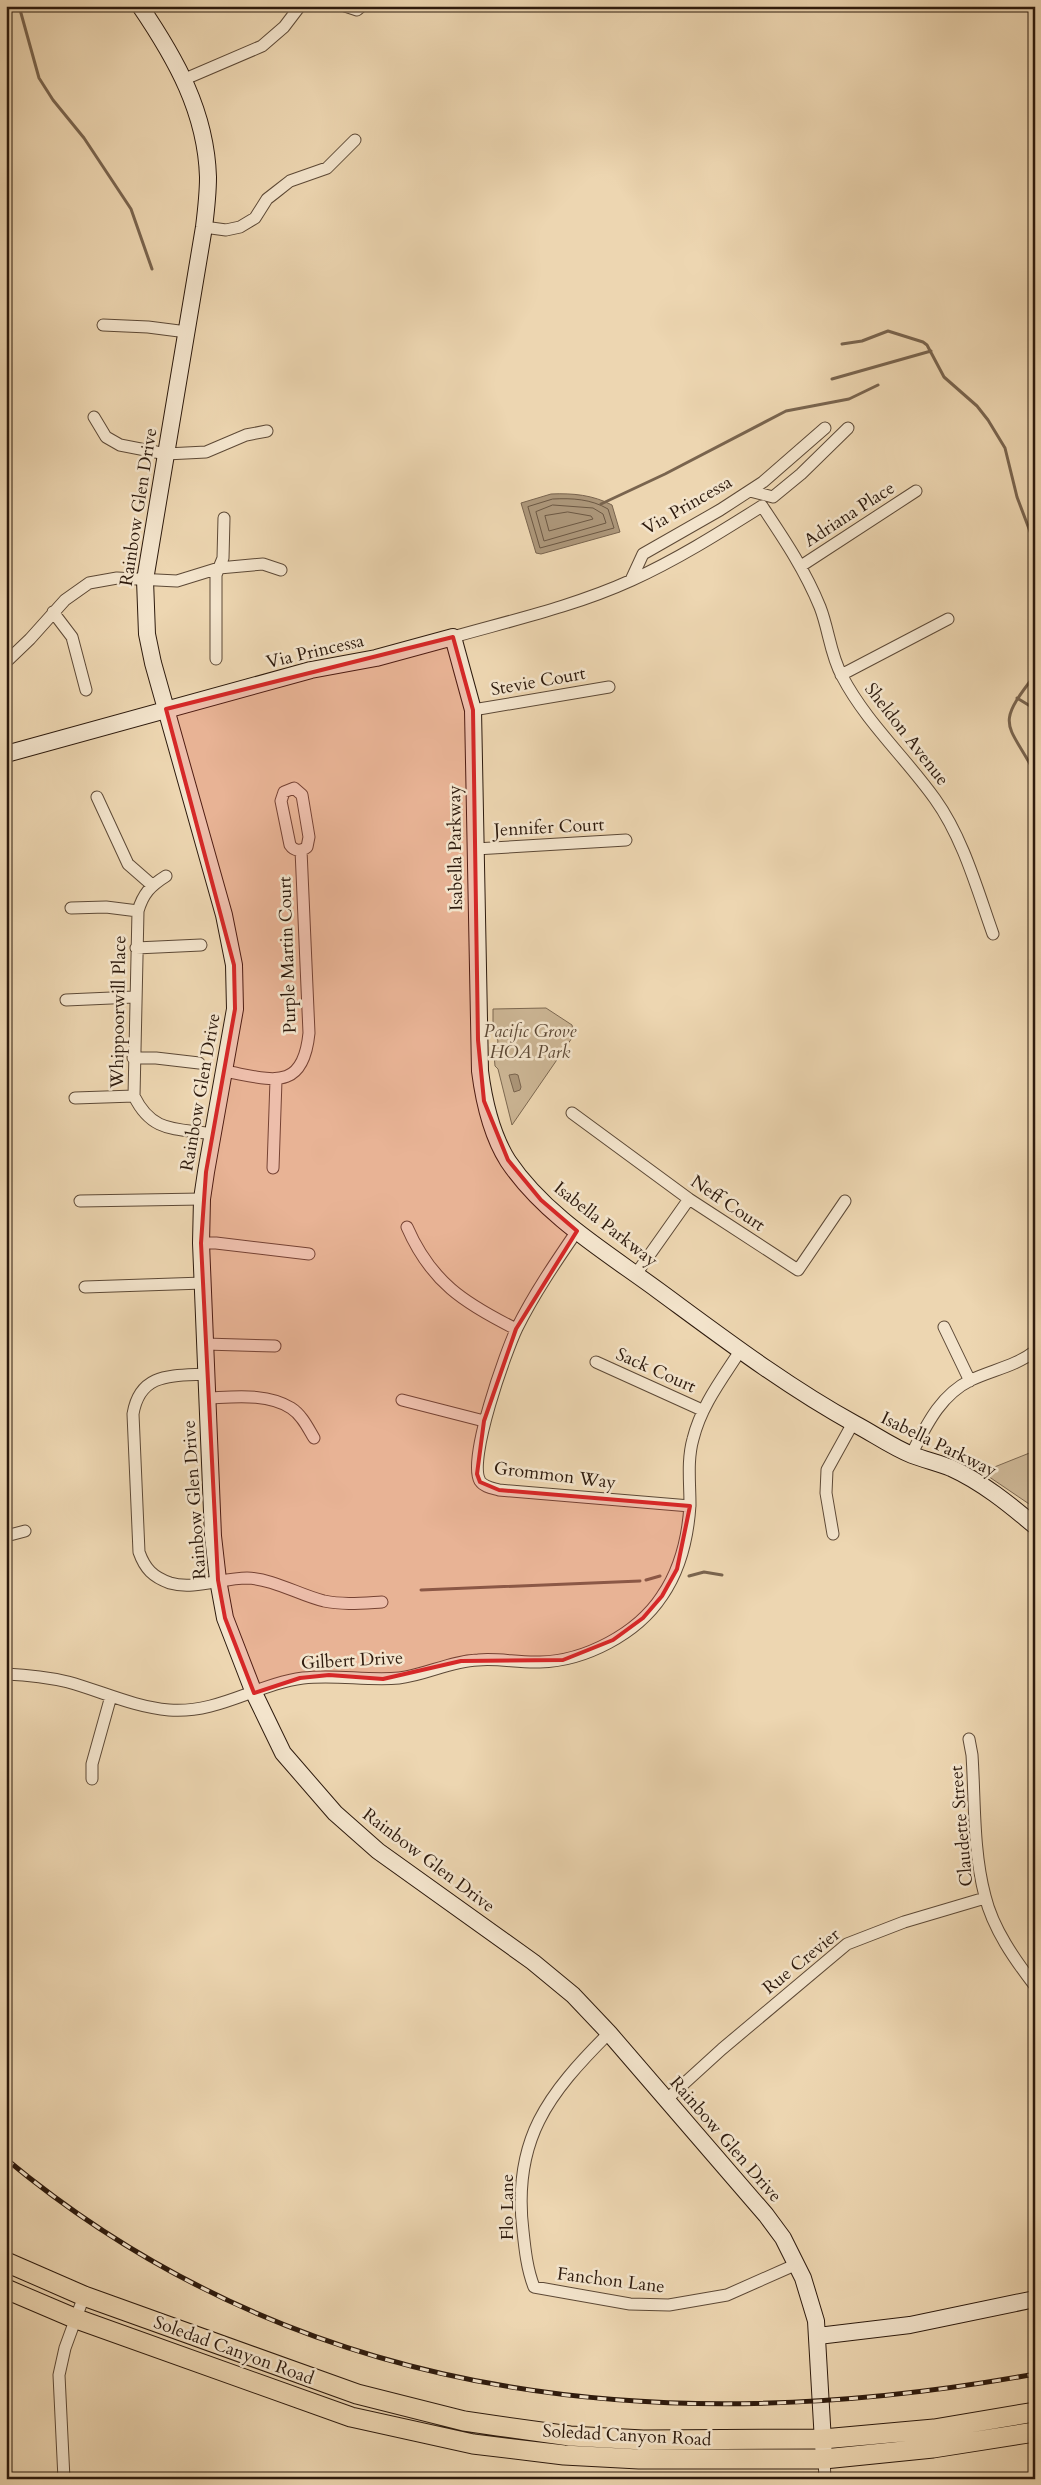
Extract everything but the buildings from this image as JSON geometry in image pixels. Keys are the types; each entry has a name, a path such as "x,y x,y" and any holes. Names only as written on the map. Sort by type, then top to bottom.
{"main road":[{"name":"Soledad Canyon Road","path":"6,2262 84,2296 357,2394 464,2421 570,2436 625,2439 823,2439 934,2429 1035,2412"},
{"name":"Soledad Canyon Road","path":"6,2289 74,2318 350,2417 462,2443 564,2455 639,2459 824,2459 933,2448 1035,2432"}],"street":[{"name":"Rainbow Glen Drive","path":"140,6 168,48 185,80 206,144 208,179 204,227 144,580 147,634 166,710 224,915 232,956 235,1009 202,1199 201,1243 213,1536 225,1618 254,1693 283,1753 335,1814 378,1851 533,1962 573,1995 775,2226 797,2264 810,2299 818,2336 825,2479"},
{"path":"185,80 262,46 284,28 300,6"},
{"path":"345,6 357,10 362,6"},
{"path":"204,227 226,230 240,227 254,218 267,199 276,192 290,182 327,168 355,140"},
{"path":"103,325 148,327 187,332"},
{"path":"94,417 106,437 120,446 166,454 206,452 246,435 267,431"},
{"name":"Via Princessa","path":"631,580 637,562 649,549 750,491 793,458 824,428"},
{"name":"Via Princessa","path":"750,491 773,497 848,428"},
{"name":"Adriana Place","path":"802,566 916,491"},
{"name":"Via Princessa","path":"6,754 311,670 376,658 541,612 631,580 697,547 762,506"},
{"name":"Sheldon Avenue","path":"762,506 802,566 821,610 830,647 841,675 870,721 936,800 960,842 994,934"},
{"path":"216,659 216,576 223,558 224,518"},
{"path":"6,662 75,591 89,583 117,578 176,580 219,568 263,564 281,570"},
{"path":"53,612 72,636 86,690"},
{"path":"841,675 948,619"},
{"name":"Isabella Parkway","path":"453,637 473,710 478,1040 484,1101 493,1130 508,1160 541,1200 577,1231 740,1351 813,1400 853,1423 911,1455 951,1468 984,1486 1035,1526"},
{"name":"Stevie Court","path":"473,710 609,687"},
{"name":"Purple Martin Court","path":"290,788 300,792 303,798 310,841 307,847 301,850 294,850 290,845 281,802 284,792 290,788"},
{"path":"97,797 128,864 152,885"},
{"name":"Jennifer Court","path":"475,850 626,840"},
{"name":"Purple Martin Court","path":"276,1080 288,1076 300,1067 307,1054 309,1033 301,850"},
{"name":"Whippoorwill Place","path":"166,876 152,885 142,896 138,911 134,998 134,1096 140,1110 150,1121 160,1125 212,1134"},
{"path":"71,908 106,907 138,911"},
{"path":"136,948 202,945"},
{"path":"66,1000 134,998"},
{"path":"133,1058 156,1058 199,1063"},
{"path":"224,1071 276,1080 273,1168"},
{"path":"76,1098 134,1096"},
{"name":"Neff Court","path":"572,1113 689,1198 798,1270 845,1201"},
{"path":"636,1274 689,1198"},
{"path":"80,1201 202,1199"},
{"path":"407,1227 419,1254 446,1286 480,1311 516,1329"},
{"name":"Grommon Way","path":"577,1231 540,1284 516,1329 484,1421 476,1474 480,1482 487,1487 690,1506"},
{"path":"201,1243 216,1243 309,1254"},
{"path":"85,1287 202,1283"},
{"path":"944,1328 970,1381"},
{"path":"205,1344 275,1346"},
{"name":"Gilbert Drive","path":"6,1674 36,1676 69,1683 149,1707 191,1710 214,1707 300,1678 329,1675 383,1679 402,1678 462,1661 479,1659 539,1662 563,1660 585,1653 613,1640 643,1618 662,1596 676,1569 686,1537 690,1506 692,1441 702,1410 740,1351"},
{"path":"911,1455 934,1411 951,1394 970,1381 1002,1370 1035,1351"},
{"name":"Sack Court","path":"596,1362 702,1410"},
{"path":"207,1374 174,1376 156,1380 142,1389 136,1399 133,1414 140,1552 145,1567 156,1577 172,1584 191,1584 218,1580 255,1580 325,1601 344,1603 382,1602"},
{"path":"208,1398 246,1396 269,1399 291,1408 303,1419 314,1438"},
{"path":"402,1400 484,1421"},
{"path":"833,1534 827,1502 827,1470 853,1423"},
{"path":"6,1536 25,1531"},
{"path":"92,1779 92,1764 111,1696"},
{"name":"Claudette Street","path":"968,1739 972,1755 980,1869 985,1898 1004,1941 1035,1986"},
{"name":"Rue Crevier","path":"666,2100 722,2049 847,1944 904,1922 985,1898"},
{"name":"Flo Lane","path":"534,2287 528,2273 521,2216 522,2182 528,2149 551,2099 574,2069 609,2034"},
{"name":"Fanchon Lane","path":"534,2287 630,2304 669,2305 726,2294 797,2264"},
{"path":"64,2479 59,2375 74,2318 84,2296"},
{"path":"818,2336 910,2325 1035,2299"}],"highlighted area":[{"path":"453,637 473,710 478,1040 484,1101 508,1160 541,1200 577,1231 516,1329 484,1421 477,1474 480,1482 499,1490 690,1506 677,1569 662,1596 643,1618 613,1640 563,1660 461,1661 383,1679 329,1675 300,1678 254,1693 225,1618 218,1580 201,1243 206,1172 235,1009 234,965 166,709"}],"green space":[{"name":"Pacific Grove HOA Park","path":"546,1008 572,1025 574,1035 512,1125 498,1069 495,1066 494,1054 498,1041 493,1030 493,1009"},
{"path":"1032,1452 1035,1455 1035,1508 982,1472"}],"water":[{"path":"551,494 583,495 612,505 620,532 541,554 536,553 521,503"},
{"path":"509,1075 518,1075 521,1087 520,1090 514,1092"}],"waterway":[{"path":"19,6 39,78 53,100 84,138 131,209 152,269"},
{"path":"842,344 862,341 888,331 927,345 944,377 977,406 1005,448 1017,497 1031,534 1035,557"},
{"path":"832,379 931,351"},
{"path":"601,504 665,474 786,411 849,399 878,385"},
{"path":"1035,675 1022,692 1010,715 1012,733 1035,773"},
{"path":"1017,698 1035,709"},
{"path":"689,1576 704,1572 722,1575"},
{"path":"646,1580 660,1576"},
{"path":"421,1590 640,1581"}],"railway":[{"path":"6,2159 120,2242 240,2306 365,2353 494,2384 626,2401 761,2403 897,2394 1035,2374"}]}
